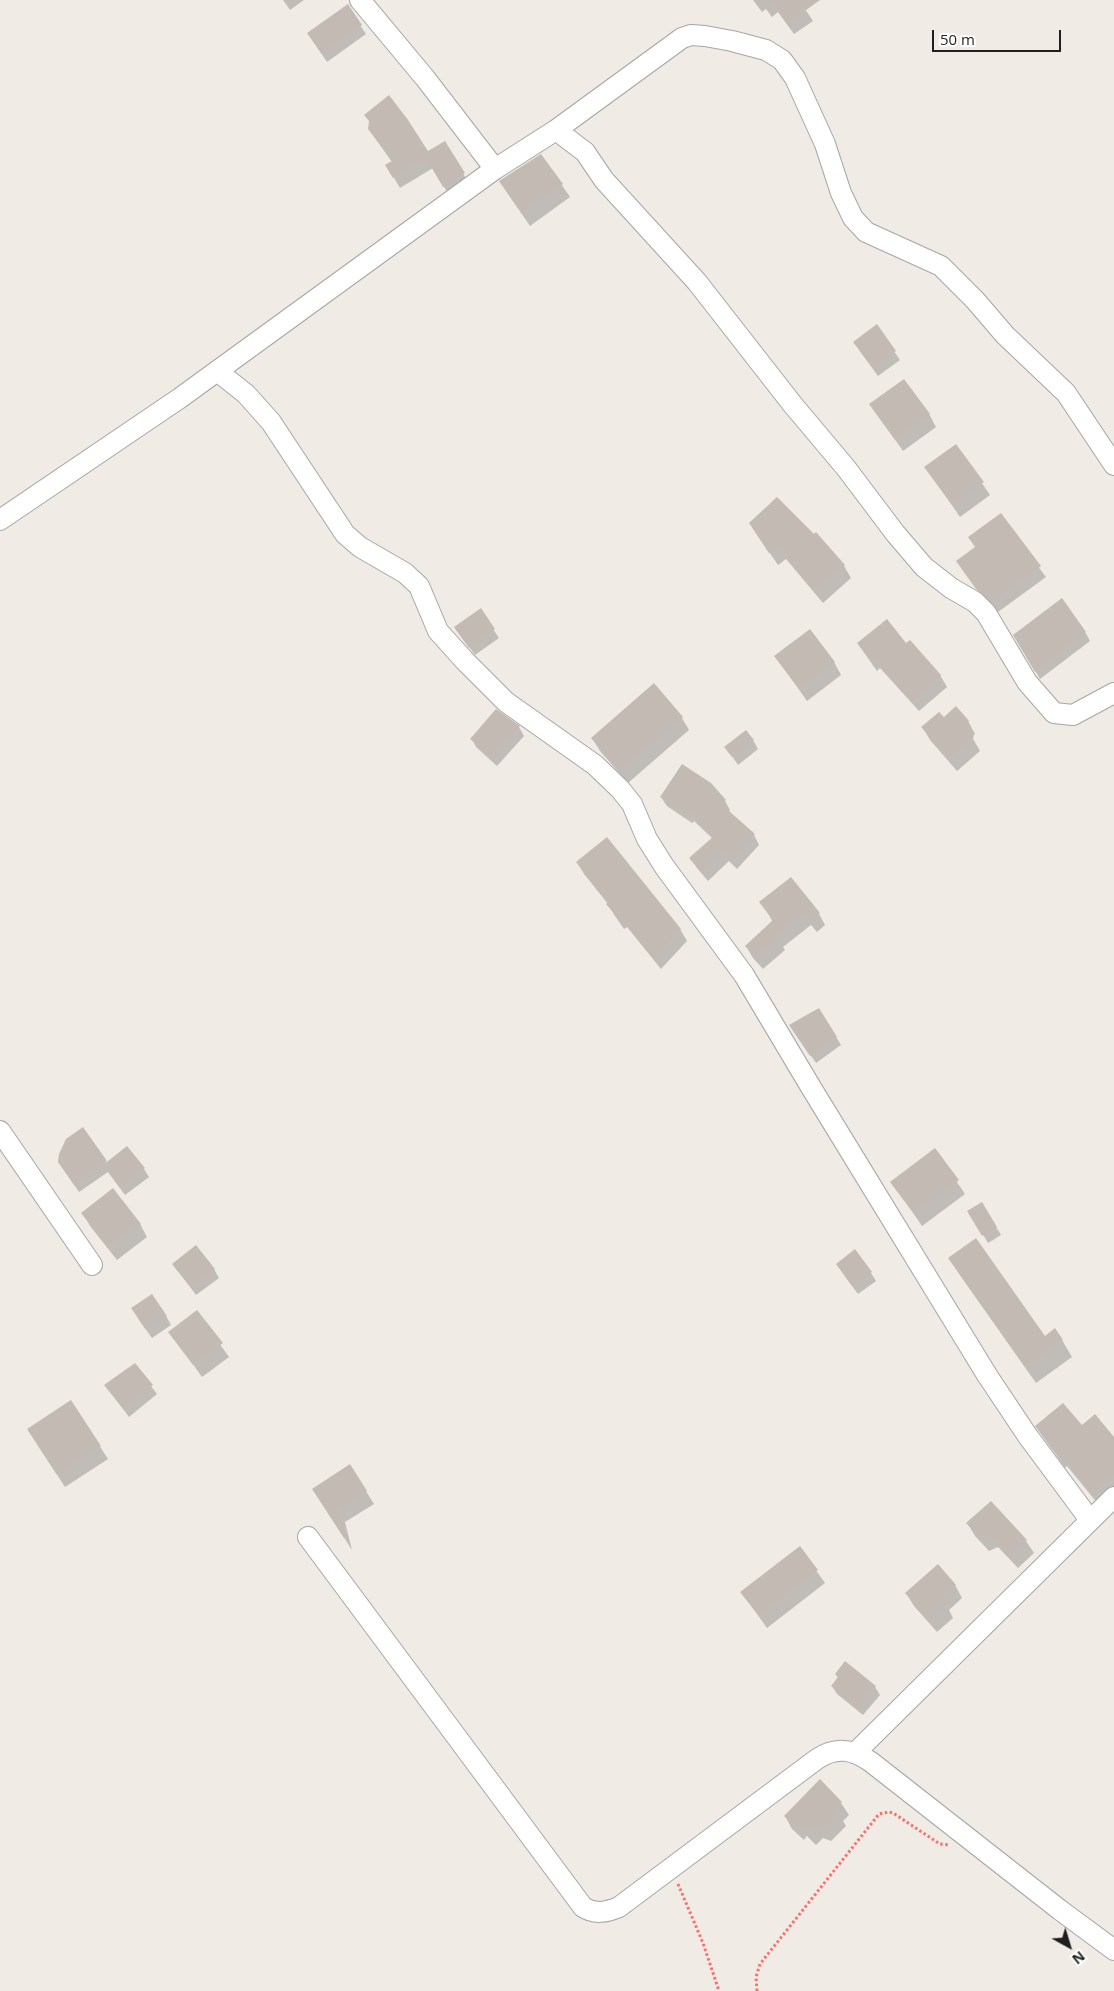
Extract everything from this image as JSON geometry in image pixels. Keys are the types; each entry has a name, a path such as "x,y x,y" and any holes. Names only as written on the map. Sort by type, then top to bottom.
{"street":[{"path":"360,0 425,78 495,169"},
{"path":"0,520 217,371 495,169 556,130 682,38 691,35 732,41 766,50 782,60 794,78 824,144 841,193 853,218 872,236 893,246 920,255 941,266 975,300 1005,335 1066,393 1114,465"},
{"path":"556,130 585,152 604,180 697,282 793,405 846,468 895,533 924,567 951,588 975,602 986,613 1027,682 1047,706 1054,713 1074,714 1114,693"},
{"path":"217,371 246,394 272,422 345,534 360,548 405,573 419,586 438,631 465,661 506,702 595,766 620,789 632,804 651,846 744,976 987,1375 1026,1435 1090,1520"},
{"path":"0,1131 92,1265"},
{"path":"856,1752 1114,1497"},
{"path":"308,1537 583,1906 595,1912 613,1909 821,1756 836,1750 856,1752 871,1762 1114,1950"}],"path":[{"path":"757,1991 756,1977 760,1964 879,1814 885,1812 893,1813 944,1846 952,1844 962,1833"},
{"path":"671,1868 703,1943 719,1991"}],"building":[{"path":"770,0 820,0 787,24"},
{"path":"348,4 362,25 322,54 307,33"},
{"path":"389,95 428,151 445,141 465,173 443,187 426,158 393,178 385,165 392,161 368,129 369,121 364,115"},
{"path":"541,154 563,184 522,214 499,181"},
{"path":"877,324 896,351 873,368 853,342"},
{"path":"904,379 930,414 895,440 869,404"},
{"path":"956,444 984,482 952,505 924,467"},
{"path":"777,497 814,534 816,532 845,565 815,591 778,547 769,553 749,523"},
{"path":"1001,513 1041,566 992,602 976,589 956,561 975,547 968,537"},
{"path":"1062,598 1086,632 1035,672 1013,635"},
{"path":"481,608 495,629 469,648 454,627"},
{"path":"887,619 906,643 910,640 941,675 912,701 873,658 870,660 857,643"},
{"path":"810,629 835,662 799,689 774,656"},
{"path":"654,683 683,717 620,771 591,738"},
{"path":"956,706 969,721 964,725 974,737 949,759 921,727 939,712 944,717"},
{"path":"496,709 520,726 492,758 470,739"},
{"path":"746,730 754,740 732,757 724,747"},
{"path":"682,764 711,783 726,800 721,804 755,834 731,860 723,852 701,872 689,858 714,836 688,812 686,814 660,797"},
{"path":"607,837 681,929 654,958 619,916 617,917 606,904 608,902 576,862"},
{"path":"791,877 820,913 810,921 804,914 777,935 779,937 756,958 745,946 773,920 759,902"},
{"path":"819,1008 837,1037 810,1056 789,1025"},
{"path":"83,1127 107,1161 74,1185 58,1162 59,1154 66,1139"},
{"path":"127,1146 145,1168 120,1188 103,1165"},
{"path":"935,1148 959,1180 914,1214 890,1182"},
{"path":"113,1188 141,1224 108,1248 81,1213"},
{"path":"982,1202 997,1227 982,1236 967,1211"},
{"path":"976,1238 1045,1336 1055,1328 1063,1340 1025,1367 948,1258"},
{"path":"196,1245 215,1269 191,1288 172,1264"},
{"path":"855,1249 872,1272 852,1286 836,1264"},
{"path":"152,1294 167,1316 146,1330 131,1308"},
{"path":"197,1310 223,1343 193,1365 168,1332"},
{"path":"135,1363 153,1385 124,1410 104,1385"},
{"path":"71,1400 101,1446 57,1475 27,1429"},
{"path":"1063,1403 1082,1425 1095,1414 1114,1437 1114,1476 1092,1494 1056,1450 1054,1452 1035,1426"},
{"path":"350,1464 367,1491 339,1509 346,1537 344,1538 312,1489"},
{"path":"991,1501 1027,1540 1010,1556 990,1535 981,1539 966,1523"},
{"path":"800,1546 818,1570 759,1616 740,1592"},
{"path":"938,1564 956,1585 943,1596 947,1604 929,1620 905,1593"},
{"path":"845,1661 876,1686 858,1708 831,1686 838,1677 835,1674"},
{"path":"820,1779 842,1802 835,1809 839,1813 823,1829 816,1826 808,1833 799,1825 796,1828 784,1816"}]}
